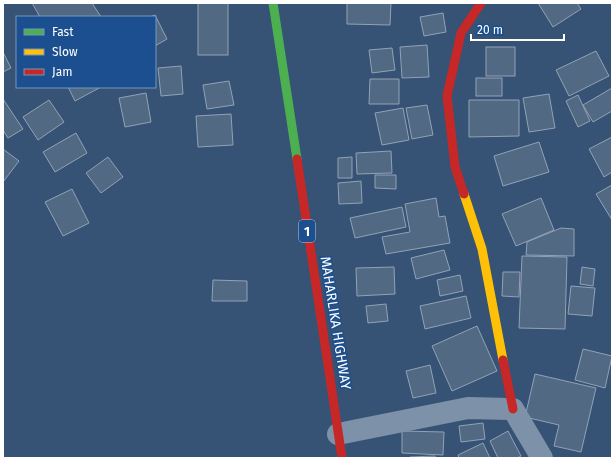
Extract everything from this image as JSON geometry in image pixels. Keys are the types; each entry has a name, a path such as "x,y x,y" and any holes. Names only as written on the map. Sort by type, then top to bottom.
{"main road":[{"name":"MAHARLIKA HIGHWAY","path":"273,3 342,458"},
{"path":"482,3 461,33 447,96 455,167 482,249 513,409"}],"street":[{"path":"338,434 468,408 513,409 542,458"}],"building":[{"path":"32,3 92,3 100,16 39,16"},
{"path":"198,3 228,3 228,55 198,55"},
{"path":"347,3 391,3 390,25 347,24"},
{"path":"538,3 577,3 581,9 553,27"},
{"path":"443,13 446,32 424,36 420,17"},
{"path":"156,17 167,39 156,45"},
{"path":"427,45 429,77 402,78 400,47"},
{"path":"486,47 515,47 515,76 486,76"},
{"path":"392,48 395,70 372,73 369,50"},
{"path":"596,51 609,76 569,96 556,70"},
{"path":"3,52 11,68 3,72"},
{"path":"181,66 183,94 161,96 158,68"},
{"path":"476,78 502,78 502,96 476,96"},
{"path":"370,79 399,79 399,104 369,104"},
{"path":"229,81 234,105 207,109 203,85"},
{"path":"68,88 99,88 75,101"},
{"path":"612,88 612,111 593,122 583,105"},
{"path":"146,93 151,122 125,127 119,98"},
{"path":"549,94 555,128 529,132 523,98"},
{"path":"578,95 590,121 578,127 566,101"},
{"path":"3,99 23,129 8,138 3,130"},
{"path":"49,100 64,122 38,140 23,117"},
{"path":"469,100 519,100 519,136 469,137"},
{"path":"427,105 433,135 412,139 406,108"},
{"path":"403,108 409,140 382,145 375,113"},
{"path":"231,114 233,145 198,147 196,116"},
{"path":"76,133 87,153 55,172 43,152"},
{"path":"612,137 612,172 604,177 589,149"},
{"path":"539,142 549,172 503,186 494,156"},
{"path":"3,149 19,161 3,182"},
{"path":"391,151 392,173 357,174 356,153"},
{"path":"108,157 123,177 101,193 86,173"},
{"path":"352,157 352,178 338,178 338,158"},
{"path":"375,175 396,175 396,189 375,188"},
{"path":"361,181 362,203 339,204 338,183"},
{"path":"612,185 612,220 596,194"},
{"path":"72,189 89,223 63,236 45,202"},
{"path":"436,198 439,217 445,216 450,243 386,254 382,237 410,232 405,204"},
{"path":"541,198 554,230 516,246 502,214"},
{"path":"402,207 406,227 355,238 350,218"},
{"path":"561,228 574,229 574,256 526,255 527,242"},
{"path":"444,250 450,270 416,279 411,258"},
{"path":"522,256 567,257 565,329 519,328"},
{"path":"394,267 395,294 357,296 356,268"},
{"path":"582,267 595,269 593,286 580,284"},
{"path":"503,272 520,272 519,297 502,296"},
{"path":"460,275 463,291 440,296 437,280"},
{"path":"213,280 247,281 247,301 212,301"},
{"path":"571,286 595,288 592,316 568,314"},
{"path":"466,296 471,318 425,329 420,306"},
{"path":"386,304 388,321 368,323 366,306"},
{"path":"477,326 497,371 452,391 432,346"},
{"path":"583,349 612,356 605,388 575,380"},
{"path":"430,365 436,393 413,398 406,371"},
{"path":"535,374 596,388 581,452 554,446 559,425 525,417"},
{"path":"483,423 485,439 461,442 459,426"},
{"path":"402,431 444,432 443,455 402,453"},
{"path":"508,431 521,456 517,458 498,458 490,441"},
{"path":"483,443 490,458 459,458 458,455"},
{"path":"435,456 435,458 410,458 410,457"}],"traffic: fast":[{"path":"273,3 297,159"}],"traffic: slow":[{"path":"464,194 482,249 503,360"}],"traffic: jam":[{"path":"464,194 455,167 447,96 461,33 481,3"},
{"path":"297,159 342,458"},
{"path":"503,360 513,409"}]}
